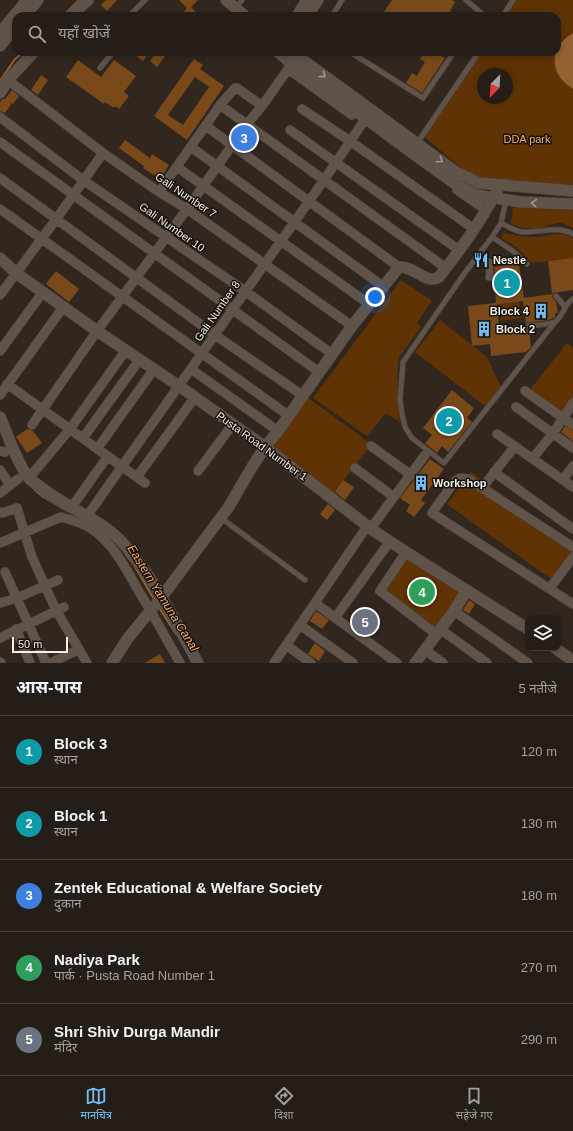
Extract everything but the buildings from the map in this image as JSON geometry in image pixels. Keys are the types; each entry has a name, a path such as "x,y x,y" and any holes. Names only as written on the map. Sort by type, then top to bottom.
{"street":[{"path":"17,12 27,0"},
{"path":"28,12 38,0"},
{"path":"75,12 88,0"},
{"path":"226,0 239,4"},
{"path":"300,12 307,0"},
{"path":"310,12 318,0"},
{"path":"0,31 12,17"},
{"path":"0,46 12,31"},
{"path":"0,92 8,80 30,56"},
{"path":"285,56 290,67 486,210"},
{"path":"288,56 414,148 458,186 476,195 493,198 521,202 573,204"},
{"path":"32,425 97,331 290,67"},
{"name":"Gali Number 7","path":"8,80 103,153 187,209 352,326"},
{"path":"160,192 220,105 236,88 262,106"},
{"path":"220,105 446,268"},
{"path":"302,109 350,141 474,229"},
{"name":"Gali Number 10","path":"0,117 83,180 332,354"},
{"path":"364,120 479,183 573,191"},
{"name":"Gali Number 8","path":"87,516 123,467 280,241 295,222 364,120"},
{"path":"206,126 399,267"},
{"path":"290,130 459,250"},
{"path":"0,142 319,372"},
{"path":"191,147 384,287"},
{"path":"0,295 103,153"},
{"path":"177,168 369,304"},
{"path":"0,178 57,218 215,335 302,395"},
{"path":"112,663 128,638 156,604 228,508 265,447 278,431 352,326 399,267 405,266 426,278 435,279 439,277 474,229 500,185"},
{"path":"0,209 288,415"},
{"name":"Pusta Road Number 1","path":"0,258 16,273 97,331 140,359 265,447 370,527 406,552 525,627"},
{"path":"489,262 489,277"},
{"path":"0,351 43,292"},
{"path":"0,395 64,306"},
{"path":"29,478 70,429 126,350"},
{"path":"83,438 140,359"},
{"path":"97,448 154,369"},
{"path":"191,369 278,431"},
{"path":"7,384 145,483"},
{"path":"525,391 573,425"},
{"path":"137,477 195,397"},
{"path":"533,458 573,403"},
{"path":"516,407 573,448"},
{"path":"0,417 19,462 29,478 52,496 106,528 131,551 156,604 180,663"},
{"path":"198,471 233,424"},
{"path":"497,434 573,487"},
{"path":"371,446 411,475"},
{"path":"482,488 515,446"},
{"path":"71,508 108,456"},
{"path":"274,663 370,527 394,498 425,456"},
{"path":"563,480 573,466"},
{"path":"355,468 394,498"},
{"path":"0,470 14,482 0,493"},
{"path":"494,472 573,529"},
{"path":"573,547 468,479 461,478 454,481 432,513 573,604"},
{"path":"0,512 2,513 17,508 32,557 45,585 60,608 87,663"},
{"path":"0,542 61,517 92,529 109,545 156,604 198,663"},
{"path":"335,618 390,541"},
{"path":"406,552 380,591 438,632 487,663"},
{"path":"550,588 573,557"},
{"path":"5,572 46,663"},
{"path":"0,603 17,598 58,580"},
{"path":"415,663 467,590"},
{"path":"315,603 397,663"},
{"path":"0,638 60,608"},
{"path":"454,610 528,663"},
{"path":"300,625 353,663"},
{"path":"16,629 30,663"},
{"path":"286,645 311,663"},
{"path":"51,663 79,649"},
{"path":"425,650 443,663"},
{"path":"559,651 573,661"}],"lane":[{"path":"133,12 145,0"},
{"path":"334,12 342,0"},
{"path":"466,0 479,12"},
{"path":"506,12 513,0"},
{"path":"100,68 110,56"},
{"path":"356,56 423,98 451,56"},
{"path":"414,148 476,56"},
{"path":"506,200 501,223 404,359 400,400 405,427 412,438 444,463 555,322 568,302 573,299"},
{"path":"501,223 520,231 535,232 560,230 568,231 573,234"},
{"path":"492,237 513,251 527,264"},
{"path":"556,296 565,307"},
{"path":"528,326 551,324 555,322"},
{"path":"220,518 305,580"}],"green space":[{"name":"DDA park","path":"513,0 573,0 573,187 479,183 425,137 476,56 561,56 561,12 505,12"},
{"path":"513,207 573,210 573,228 561,223 536,228 518,227 510,223"},
{"path":"503,233 530,237 564,234 573,239 573,258 532,263 514,246 501,239"},
{"path":"401,280 432,301 417,323 421,327 398,361 397,400 400,422 386,413 367,436 313,398"},
{"path":"519,299 522,318 501,321 498,301"},
{"path":"440,320 487,357 501,387 486,407 415,352"},
{"path":"567,343 573,348 573,397 559,414 529,391"},
{"path":"303,394 371,444 331,498 265,445"},
{"path":"471,472 573,546 551,579 447,504"},
{"path":"407,554 463,595 436,634 381,588"}],"shaded area":[{"path":"573,33 573,89 559,76 556,68 556,56 561,56 561,44"}],"waterway":[{"name":"Eastern Yamuna Canal","path":"67,12 79,0"},
{"name":"Eastern Yamuna Canal","path":"0,81 15,59 19,56"},
{"name":"Eastern Yamuna Canal","path":"26,482 42,496 69,512"},
{"name":"Eastern Yamuna Canal","path":"126,555 134,565 155,601"},
{"name":"Eastern Yamuna Canal","path":"158,606 176,634"}],"place":[{"name":"Zentek Educational & Welfare Society","path":"244,138"},
{"name":"Nestle","path":"481,260"},
{"name":"Block 3","path":"507,283"},
{"name":"Block 4","path":"541,311"},
{"name":"Block 2","path":"484,329"},
{"name":"Block 1","path":"449,421"},
{"name":"Workshop","path":"421,483"},
{"name":"Nadiya Park","path":"422,592"},
{"name":"Shri Shiv Durga Mandir","path":"365,622"}]}
